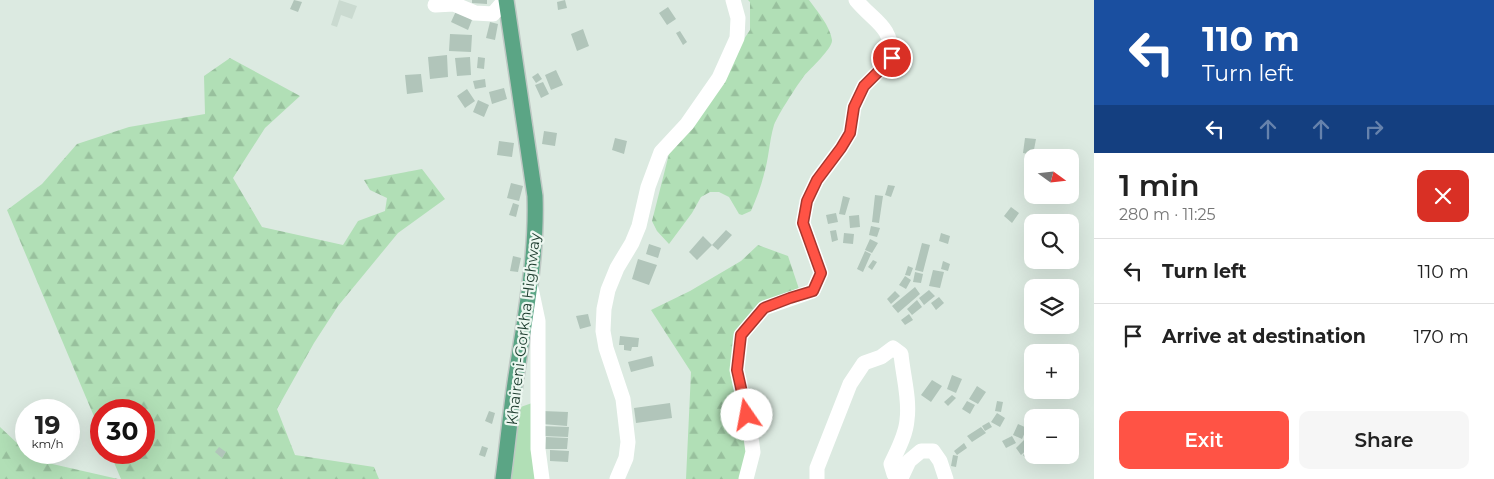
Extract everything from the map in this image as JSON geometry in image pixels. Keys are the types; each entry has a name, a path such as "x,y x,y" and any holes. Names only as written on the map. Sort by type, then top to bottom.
{"main road":[{"name":"Khaireni-Gorkha Highway","path":"503,479 516,372 531,288 536,220 535,196 505,0"}],"street":[{"path":"435,5 454,4 475,13 493,14 505,0"},
{"path":"617,479 626,458 628,442 623,399 606,348 603,331 606,300 617,268 632,243 639,226 648,187 661,152 687,124 719,78 737,38 738,18 733,0"},
{"path":"746,479 753,452 737,370 741,335 764,308 813,291 821,273 803,223 807,201 817,180 850,133 854,107 864,86 892,58 892,44 882,24 856,0"},
{"path":"531,288 538,321 538,449 542,479"},
{"path":"817,479 817,468 850,384 864,363 881,357 893,348 901,354 907,400 907,422 900,445 891,464 894,474 898,477 902,476 909,461 921,450 933,451 940,461 946,479"}],"shaded area":[{"path":"339,0 357,6 352,19 341,15 337,27 331,25"}],"green space":[{"path":"748,0 809,0 829,29 832,40 831,44 804,76 776,120 772,131 763,179 751,211 742,215 739,214 729,197 719,192 710,192 701,197 692,213 669,244 657,231 652,221 670,150 750,30 750,2"},
{"path":"230,58 300,96 265,128 233,178 262,227 343,245 358,221 385,211 387,198 370,190 364,180 422,169 445,199 398,233 338,306 314,343 277,409 295,455 374,467 379,479 121,479 115,464 155,464 155,399 90,399 90,407 7,210 42,184 77,144 129,127 205,114 204,76"},
{"path":"758,245 788,256 799,289 763,302 737,354 747,453 741,479 686,479 691,372 651,310 690,291 741,261"},
{"path":"535,402 538,479 508,479 512,410"},
{"path":"0,427 15,441 15,464 52,464 118,479 0,479"}],"building":[{"path":"294,0 302,2 298,12 290,9"},
{"path":"472,0 487,0 487,4 472,3"},
{"path":"565,0 567,8 558,10 557,2"},
{"path":"668,7 676,19 667,25 659,13"},
{"path":"457,9 472,20 468,30 451,22"},
{"path":"490,22 498,24 495,40 486,38"},
{"path":"583,29 589,46 577,51 571,34"},
{"path":"680,31 687,42 683,45 676,33"},
{"path":"450,34 472,35 471,52 449,51"},
{"path":"447,55 448,77 430,79 428,57"},
{"path":"470,57 471,75 457,76 455,58"},
{"path":"478,57 485,58 484,69 477,68"},
{"path":"556,70 563,85 551,90 545,75"},
{"path":"538,73 542,79 536,83 532,77"},
{"path":"421,74 423,92 407,94 405,75"},
{"path":"485,79 486,87 475,89 473,81"},
{"path":"543,82 549,94 541,98 535,85"},
{"path":"504,88 507,99 492,104 489,92"},
{"path":"467,89 475,101 465,108 457,96"},
{"path":"478,100 489,105 484,117 473,112"},
{"path":"544,131 557,133 555,146 542,144"},
{"path":"615,138 627,141 624,154 612,150"},
{"path":"1025,138 1036,139 1034,149 1024,149 1023,153"},
{"path":"499,141 514,143 512,157 497,155"},
{"path":"511,183 523,186 519,201 507,198"},
{"path":"888,185 895,186 891,197 885,195"},
{"path":"875,195 883,196 879,223 872,222"},
{"path":"843,196 850,198 845,215 839,214"},
{"path":"513,203 519,205 516,217 509,215"},
{"path":"1011,207 1019,213 1012,223 1004,216"},
{"path":"836,213 838,222 828,224 826,215"},
{"path":"859,215 860,227 850,228 849,216"},
{"path":"871,226 880,228 877,237 869,235"},
{"path":"726,230 732,235 718,250 712,245"},
{"path":"836,230 838,240 832,242 830,231"},
{"path":"844,233 854,234 853,244 843,243"},
{"path":"941,233 950,236 948,244 939,241"},
{"path":"703,236 712,245 697,260 689,252"},
{"path":"870,239 878,243 872,253 865,250"},
{"path":"922,243 930,245 923,272 915,270"},
{"path":"649,244 661,248 658,258 646,254"},
{"path":"865,251 871,254 863,272 857,269"},
{"path":"513,256 521,258 518,272 510,271"},
{"path":"638,259 657,265 649,285 632,279"},
{"path":"873,260 877,262 872,270 868,267"},
{"path":"943,261 950,264 948,271 941,269"},
{"path":"908,266 913,268 910,276 905,275"},
{"path":"933,270 944,272 940,288 929,286"},
{"path":"915,272 923,274 921,283 913,282"},
{"path":"905,276 911,280 906,289 899,285"},
{"path":"915,287 920,294 898,313 892,306"},
{"path":"929,290 935,296 924,305 919,298"},
{"path":"895,291 900,296 891,304 887,299"},
{"path":"939,297 944,303 936,310 931,303"},
{"path":"917,300 922,307 912,315 907,309"},
{"path":"588,314 591,326 580,329 576,316"},
{"path":"909,314 913,320 905,325 901,320"},
{"path":"620,336 639,338 638,347 632,347 631,351 624,350 624,345 619,345"},
{"path":"652,356 654,366 631,372 628,362"},
{"path":"952,375 962,379 956,393 947,389"},
{"path":"932,380 942,386 931,402 921,395"},
{"path":"977,386 986,392 978,404 969,399"},
{"path":"952,395 956,398 948,406 944,402"},
{"path":"967,401 975,405 970,414 962,409"},
{"path":"997,401 1003,402 1001,412 995,411"},
{"path":"670,403 672,418 636,423 634,408"},
{"path":"489,411 495,413 492,424 485,421"},
{"path":"542,411 568,412 567,426 542,424"},
{"path":"997,413 1005,418 1000,427 991,422"},
{"path":"989,422 992,427 985,431 982,426"},
{"path":"1018,424 1024,427 1022,439 1013,435"},
{"path":"542,426 569,427 568,437 542,436"},
{"path":"981,427 986,433 972,442 967,436"},
{"path":"1012,436 1016,443 1006,448 1002,441"},
{"path":"546,437 568,438 567,449 545,449"},
{"path":"1024,440 1024,452 1021,455 1016,448"},
{"path":"964,443 967,448 957,455 954,451"},
{"path":"482,446 488,448 485,457 479,455"},
{"path":"219,447 226,452 222,458 215,452"},
{"path":"550,450 569,451 568,462 550,461"},
{"path":"953,455 958,456 956,467 951,466"}],"route":[{"path":"747,415 737,370 741,335 764,308 813,291 821,273 803,223 807,201 817,180 850,133 854,107 864,86 892,58"}]}
